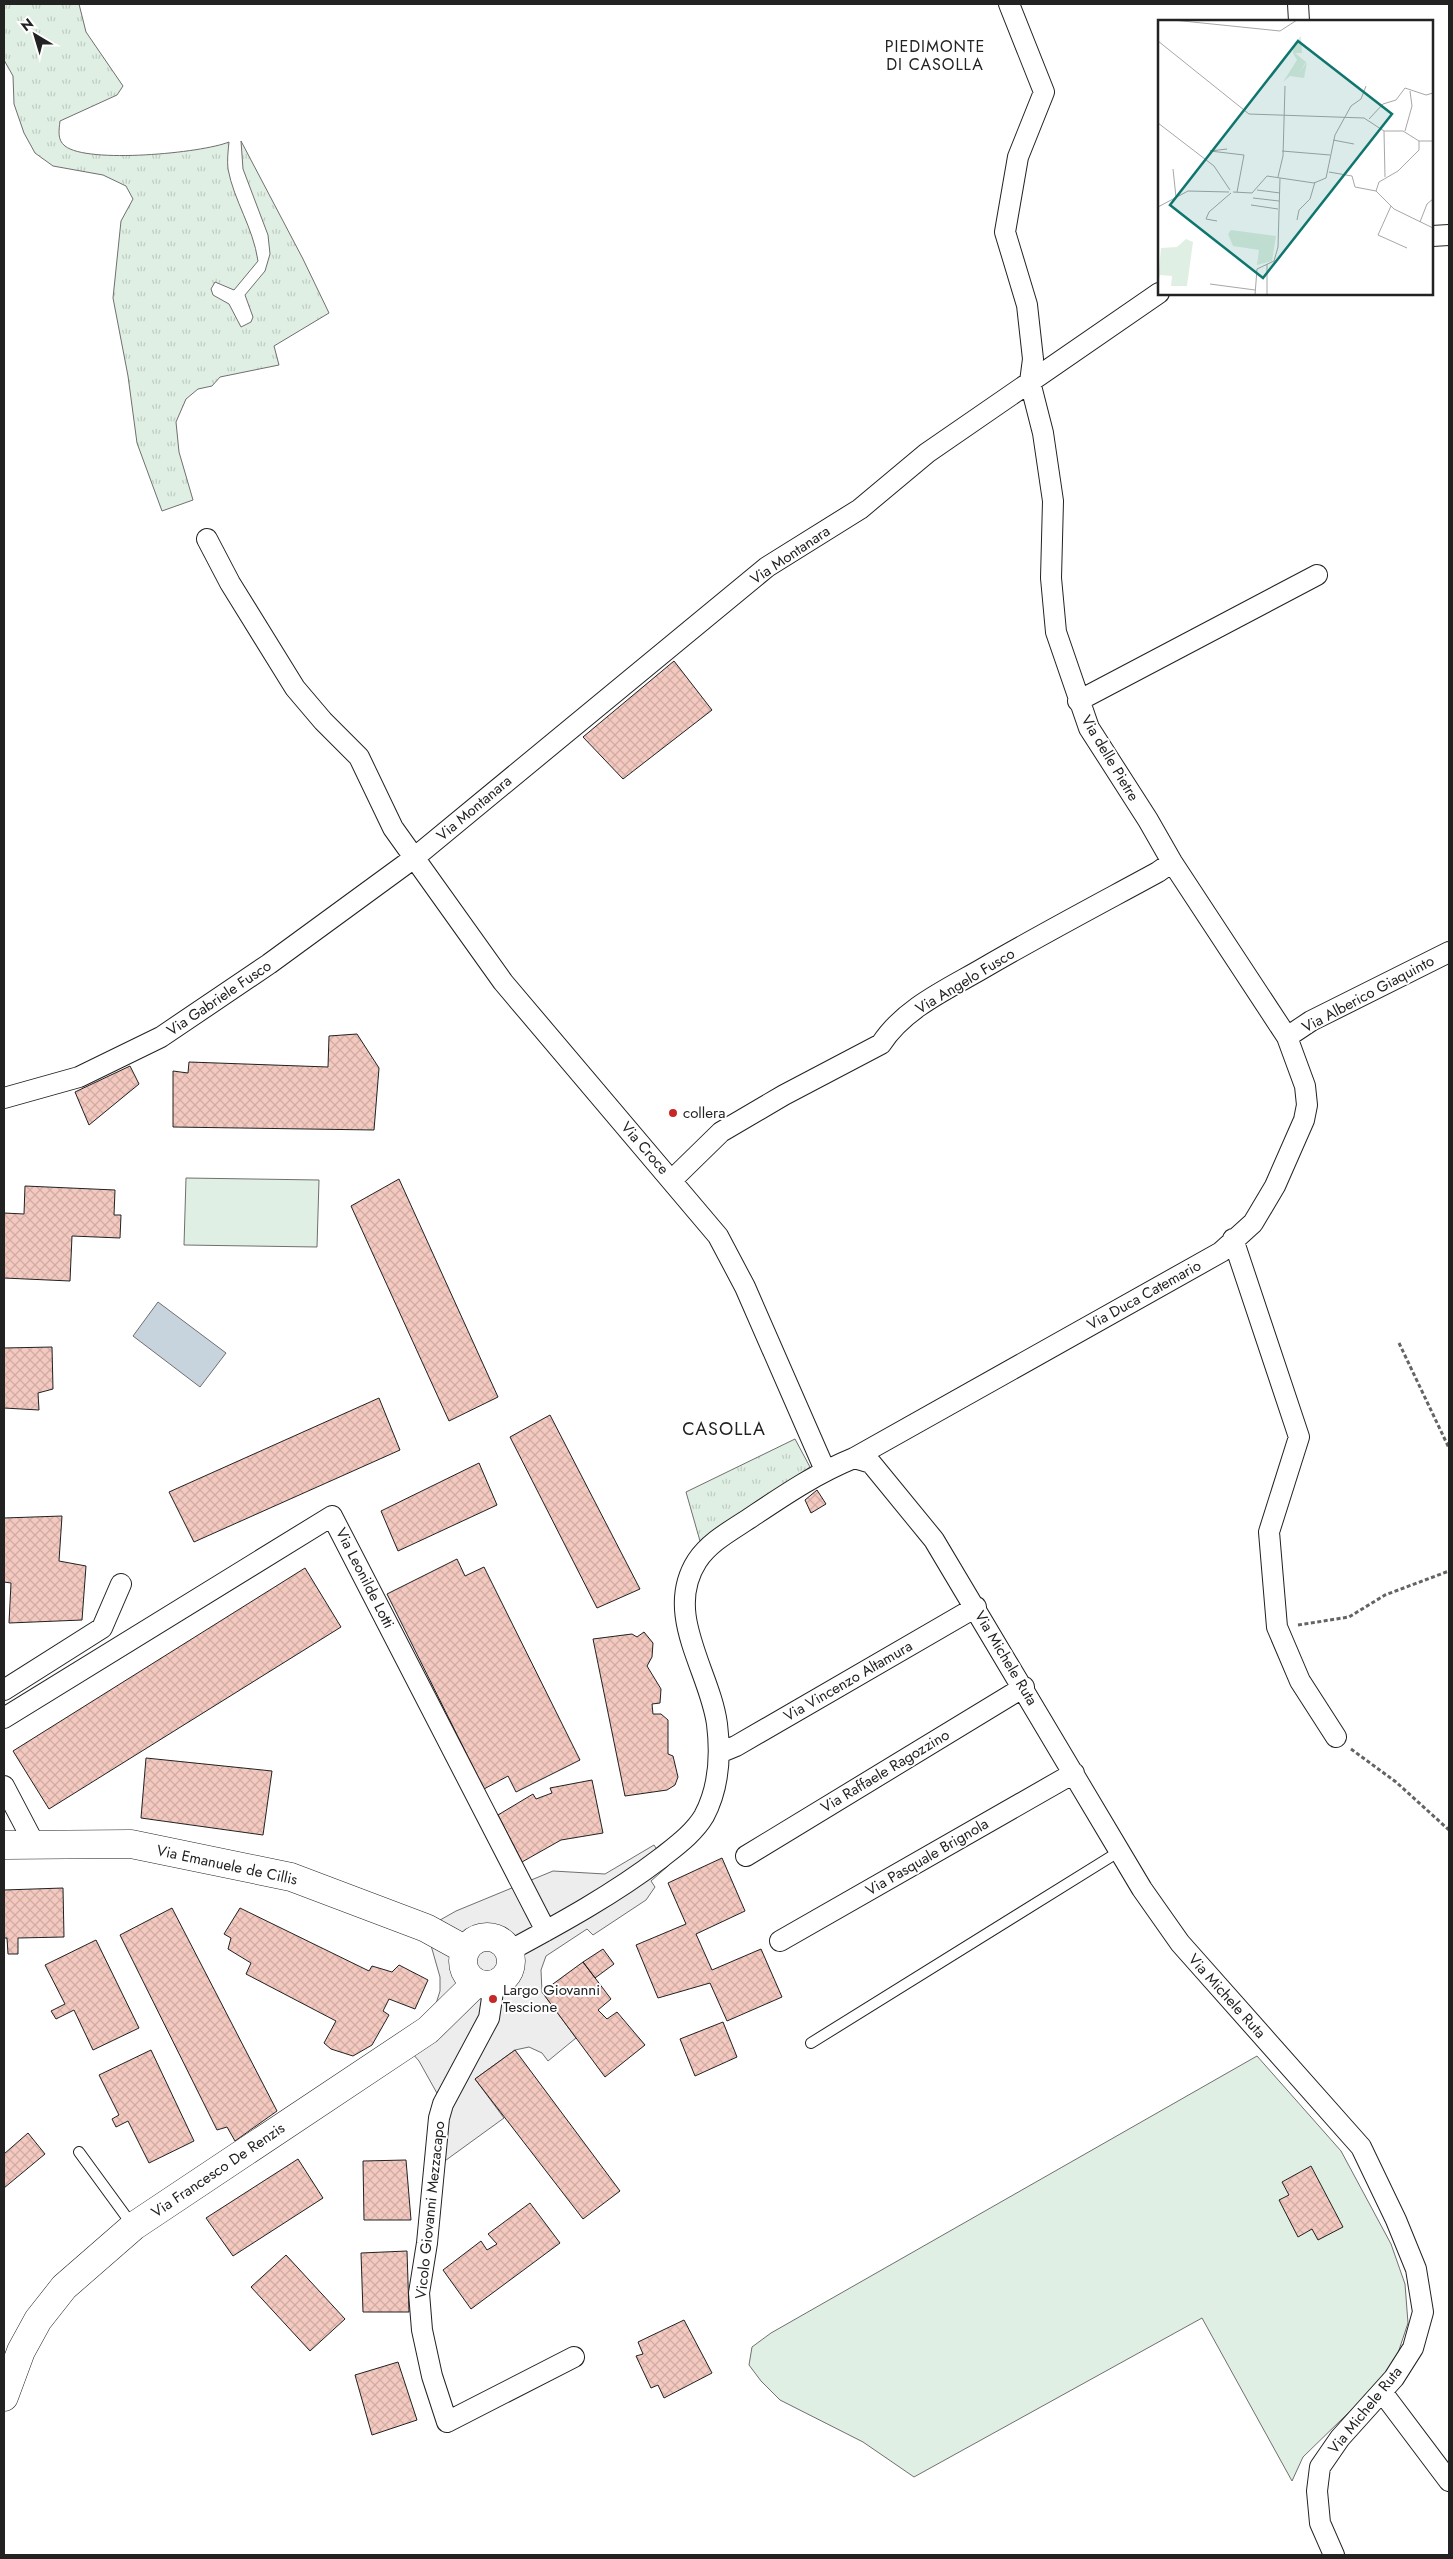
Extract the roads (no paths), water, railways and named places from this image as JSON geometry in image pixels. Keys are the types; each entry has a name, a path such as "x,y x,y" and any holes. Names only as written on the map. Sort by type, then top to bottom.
{"street":[{"path":"1009,4 1044,92 1018,157 1005,232 1027,305 1033,359 1030,382"},
{"path":"1298,4 1299,20"},
{"path":"1433,236 1449,235"},
{"name":"Via Montanara","path":"414,858 766,567 860,509 927,453 1158,294"},
{"name":"Via delle Pietre","path":"1030,382 1043,433 1053,501 1051,578 1056,632 1078,701 1089,728 1148,820 1172,862 1287,1037"},
{"name":"Via Croce","path":"207,539 230,583 295,688 323,721 359,757 393,828 503,982 718,1236 745,1287 825,1470"},
{"path":"1078,701 1317,575"},
{"name":"Via Gabriele Fusco","path":"4,1098 79,1077 161,1037 269,964 414,858"},
{"name":"Via Angelo Fusco","path":"673,1182 677,1174 721,1132 784,1095 881,1044 891,1029 926,1002 1063,922 1158,872 1172,862"},
{"name":"Via Alberico Giaquinto","path":"1287,1037 1311,1021 1449,952"},
{"name":"Via Duca Catemario","path":"854,1458 1221,1252 1233,1239 1254,1223 1275,1186 1304,1120 1307,1105 1305,1086 1287,1037"},
{"path":"1233,1239 1299,1437 1269,1532 1277,1627 1300,1681 1336,1737"},
{"path":"509,1951 626,1885 682,1842 704,1816 720,1773 717,1723 691,1640 684,1610 688,1582 697,1560 715,1542 825,1470 854,1458"},
{"name":"Via Michele Ruta","path":"854,1458 871,1463 934,1540 1024,1687 1142,1889 1180,1943 1361,2147 1396,2220 1416,2270 1423,2312 1413,2348 1382,2392 1340,2438 1320,2467 1317,2491 1320,2523 1334,2555"},
{"name":"Via Leonilde Lotti","path":"4,1718 332,1516 546,1930"},
{"path":"4,1690 102,1628 121,1584"},
{"name":"Via Vincenzo Altamura","path":"719,1752 736,1746 976,1607"},
{"name":"Via Raffaele Ragozzino","path":"746,1856 1024,1687"},
{"name":"Via Pasquale Brignola","path":"780,1941 1074,1772"},
{"path":"4,1786 35,1845"},
{"name":"Via Emanuele de Cillis","path":"4,1845 131,1844 292,1877 426,1928 466,1950"},
{"path":"484,1937 499,1940 509,1951 512,1958 509,1973 500,1982 485,1984 466,1972 463,1965 466,1950 470,1944 484,1937"},
{"name":"Via Francesco De Renzis","path":"4,2397 21,2351 38,2320 64,2287 134,2226 428,2030 485,1984"},
{"name":"Vicolo Giovanni Mezzacapo","path":"485,1984 489,2018 442,2104 439,2118 427,2243 419,2293 422,2330 432,2376 447,2422 574,2357"},
{"path":"1382,2392 1449,2481"}],"lane":[{"path":"811,2043 1120,1851"},
{"path":"79,2152 134,2226"}],"place":[{"name":"collera","path":"673,1113"},
{"name":"Largo Giovanni Tescione","path":"493,1999"}],"district":[{"name":"PIEDIMONTE DI CASOLLA","path":"935,55"},
{"name":"CASOLLA","path":"724,1429"}]}
